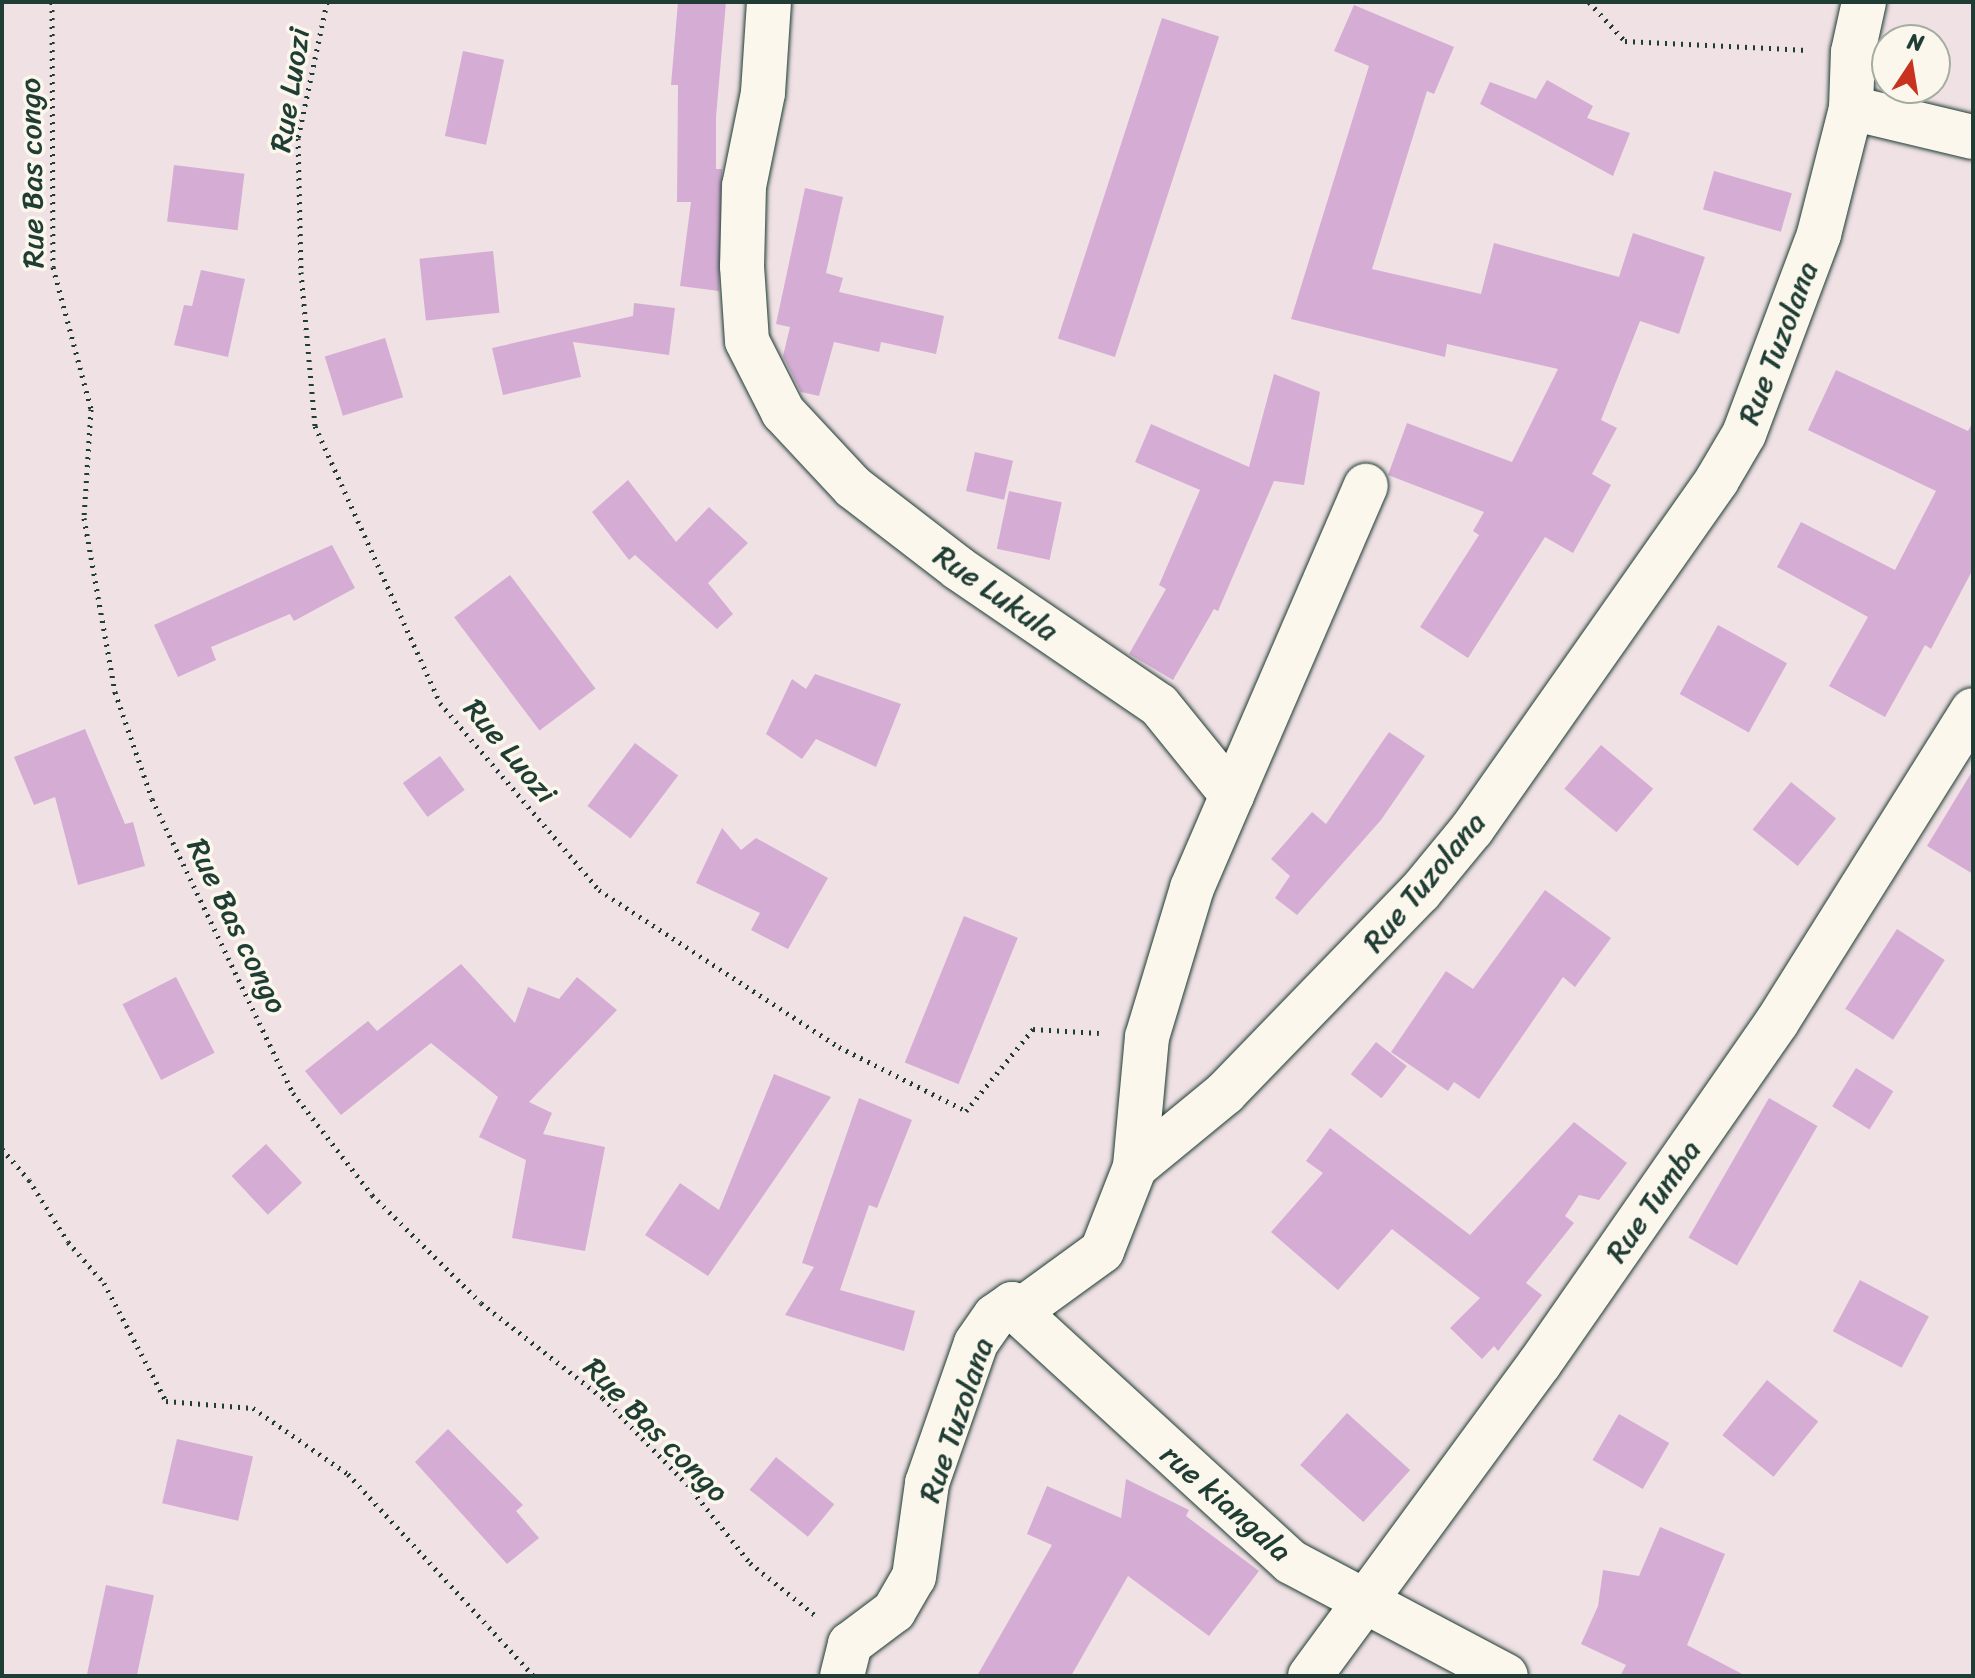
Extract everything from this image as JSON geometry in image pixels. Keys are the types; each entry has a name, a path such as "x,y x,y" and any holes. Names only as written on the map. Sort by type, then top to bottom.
{"street":[{"name":"Rue Lukula","path":"769,2 763,93 744,186 742,266 747,341 783,412 853,487 958,568 1159,705 1232,795"},
{"name":"Rue Tuzolana","path":"846,1660 894,1611 914,1577 927,1483 976,1343 995,1316 1012,1304 1018,1312 1102,1251 1135,1167 1225,1093 1420,892 1472,829 1717,480 1744,434 1814,248 1851,108 1853,52 1864,2"},
{"path":"1851,108 1973,137"},
{"path":"1135,1167 1147,1037 1192,888 1366,486"},
{"name":"Rue Tumba","path":"1310,1676 1364,1597 1540,1363 1768,1036 1973,710"},
{"name":"rue kiangala","path":"1018,1312 1291,1562 1364,1597 1506,1676"}],"path":[{"name":"Rue Bas congo","path":"52,2 53,267 91,409 84,518 115,692 152,799 293,1093 394,1216 481,1303 603,1398 687,1484 750,1563 846,1660"},
{"name":"Rue Luozi","path":"327,2 298,138 301,272 315,426 440,703 599,890 839,1047 966,1111 1033,1029 1147,1037"},
{"path":"1589,2 1625,41 1853,52"},
{"path":"2,1149 29,1180 68,1242 104,1283 166,1401 253,1408 348,1474 534,1676"}],"building":[{"path":"678,2 726,2 716,117 716,169 722,169 719,291 680,286 691,202 677,202 678,85 671,85"},
{"path":"1354,5 1454,47 1434,94 1427,91 1372,269 1481,294 1494,243 1619,277 1633,233 1705,257 1679,334 1640,321 1601,420 1617,428 1592,474 1611,485 1573,553 1545,537 1468,658 1420,627 1479,535 1473,531 1484,512 1388,475 1407,423 1512,462 1558,369 1447,344 1445,357 1291,319 1369,66 1334,51"},
{"path":"1162,18 1219,37 1115,357 1058,339"},
{"path":"463,51 504,60 486,145 445,136"},
{"path":"1547,80 1593,106 1587,118 1630,133 1613,176 1480,104 1490,82 1536,99"},
{"path":"174,165 244,174 238,230 167,222"},
{"path":"1714,171 1792,193 1781,232 1703,209"},
{"path":"805,188 843,197 826,273 843,278 839,292 944,316 936,354 881,342 879,352 834,342 819,396 801,392 783,356 790,327 776,324"},
{"path":"493,251 499,313 426,320 419,259"},
{"path":"201,270 245,279 228,357 174,345 184,305 192,306"},
{"path":"634,303 675,308 669,355 573,342 581,377 503,395 492,348 633,316"},
{"path":"385,338 403,397 343,416 325,356"},
{"path":"1836,370 1968,431 1973,422 1973,569 1931,649 1925,645 1885,717 1829,686 1868,617 1777,567 1801,522 1895,570 1936,491 1808,430"},
{"path":"1274,374 1320,392 1304,485 1274,481 1218,611 1214,609 1173,680 1129,654 1166,589 1159,585 1200,490 1135,462 1151,424 1249,467"},
{"path":"975,452 1013,461 1004,500 966,491"},
{"path":"628,480 676,542 709,507 748,543 708,583 733,614 717,629 635,555 629,560 592,512"},
{"path":"1009,491 1062,502 1050,560 997,549"},
{"path":"332,545 355,588 294,621 290,614 211,647 216,660 178,677 154,625"},
{"path":"510,575 595,688 540,731 454,617"},
{"path":"1718,625 1787,663 1749,732 1680,694"},
{"path":"815,674 901,704 876,767 816,739 802,759 766,734 792,679 806,689"},
{"path":"85,729 125,824 133,822 145,866 78,885 55,797 34,805 14,757"},
{"path":"1389,732 1425,756 1381,820 1297,915 1275,898 1290,876 1271,859 1312,812 1326,824"},
{"path":"635,743 678,775 631,839 587,806"},
{"path":"1601,745 1653,789 1616,832 1564,789"},
{"path":"440,756 465,790 427,817 403,783"},
{"path":"1973,770 1973,874 1927,846"},
{"path":"1791,782 1836,819 1798,866 1753,829"},
{"path":"722,828 741,850 756,838 828,878 788,949 751,930 760,913 696,883"},
{"path":"1545,890 1611,938 1575,987 1563,977 1479,1099 1454,1082 1448,1091 1391,1052 1446,971 1473,989"},
{"path":"964,916 1018,938 959,1084 905,1062"},
{"path":"1897,929 1945,960 1893,1040 1845,1009"},
{"path":"461,964 515,1023 528,987 559,999 577,977 617,1010 529,1102 552,1113 543,1134 605,1147 585,1251 512,1238 526,1160 479,1137 498,1097 431,1043 341,1115 305,1071 368,1021 377,1031"},
{"path":"176,977 215,1053 161,1080 123,1004"},
{"path":"1376,1042 1407,1066 1381,1098 1351,1074"},
{"path":"1856,1068 1893,1091 1869,1129 1832,1106"},
{"path":"774,1074 831,1097 708,1276 645,1235 680,1183 719,1210"},
{"path":"859,1098 912,1120 877,1208 869,1205 840,1290 915,1311 904,1351 785,1315 814,1267 802,1263"},
{"path":"1769,1098 1817,1126 1737,1265 1688,1237"},
{"path":"1574,1122 1627,1163 1599,1200 1579,1195 1565,1216 1574,1223 1526,1283 1542,1295 1498,1351 1494,1346 1482,1359 1450,1328 1480,1298 1392,1229 1338,1290 1271,1232 1323,1173 1306,1161 1330,1128 1470,1235"},
{"path":"266,1144 302,1183 268,1215 232,1176"},
{"path":"1860,1280 1929,1317 1902,1368 1833,1331"},
{"path":"1767,1380 1818,1422 1774,1477 1722,1435"},
{"path":"1347,1413 1410,1470 1363,1522 1300,1465"},
{"path":"1619,1414 1669,1443 1643,1489 1592,1460"},
{"path":"448,1429 523,1505 516,1511 539,1538 507,1564 415,1462"},
{"path":"177,1439 253,1457 238,1521 162,1503"},
{"path":"776,1457 834,1504 808,1537 750,1490"},
{"path":"1126,1479 1189,1510 1186,1516 1259,1571 1209,1636 1128,1576 1071,1676 977,1676 1052,1545 1027,1534 1047,1486 1121,1518"},
{"path":"1660,1527 1725,1554 1687,1645 1746,1676 1620,1676 1626,1665 1581,1644 1598,1606 1603,1570 1639,1576"},
{"path":"106,1585 154,1595 137,1676 87,1676"}]}
